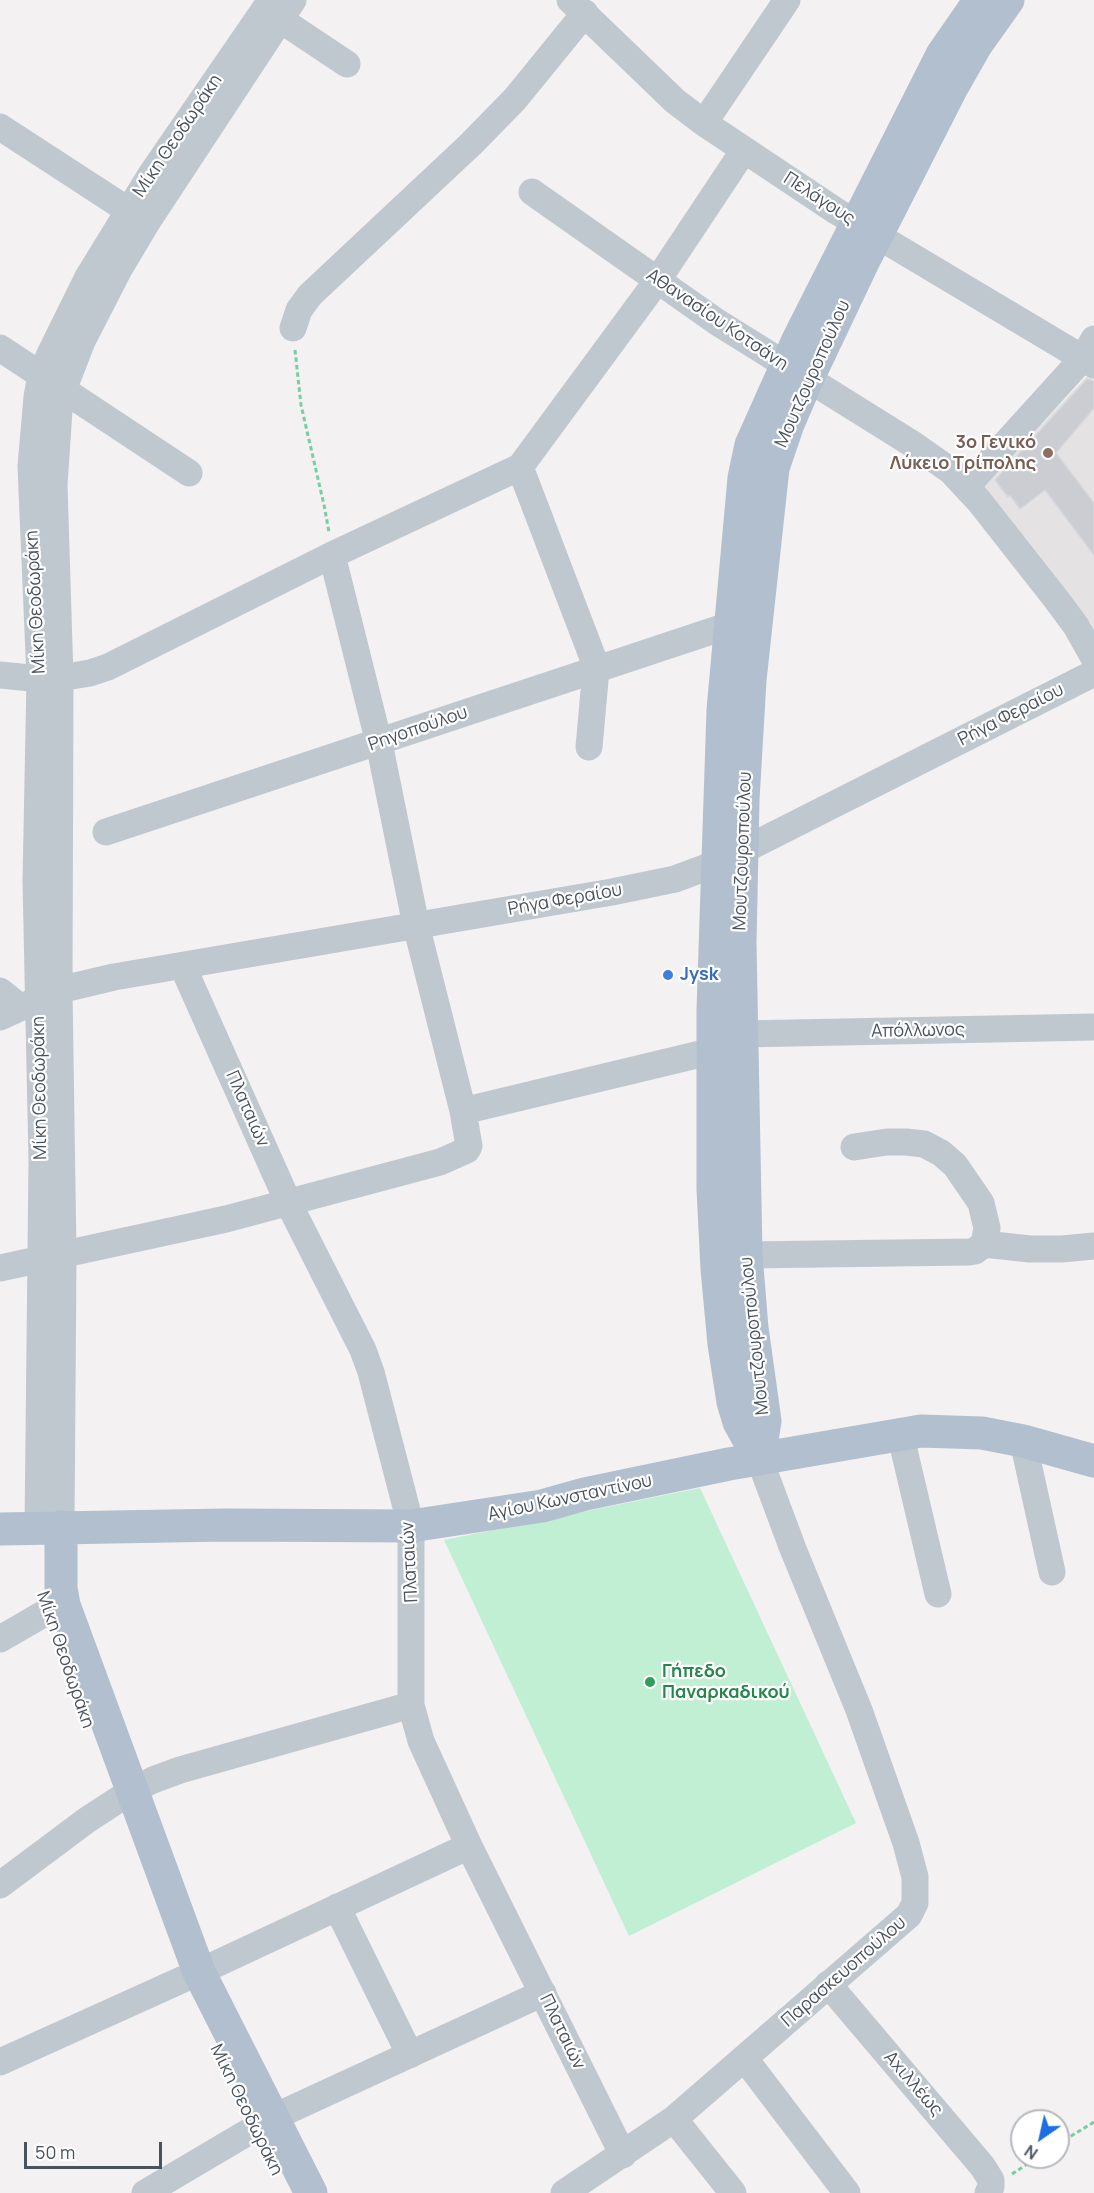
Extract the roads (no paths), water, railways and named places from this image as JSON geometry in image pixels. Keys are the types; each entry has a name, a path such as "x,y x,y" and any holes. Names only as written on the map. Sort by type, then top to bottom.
{"main road":[{"name":"Μουτζουροπούλου","path":"759,1458 765,1421 752,1328 746,1255 740,943 730,857 723,710 743,489 749,452 797,373 866,229 942,55 980,0"},
{"name":"Μουτζουροπούλου","path":"866,229 976,45 1008,0"},
{"name":"Μουτζουροπούλου","path":"759,1458 739,1422 724,1344 715,1234 713,1051 730,857 770,489 797,373"},
{"name":"Αγίου Κωνσταντίνου","path":"0,1529 411,1526 542,1506 585,1494 759,1458 900,1433 939,1430 962,1430 1023,1441 1094,1461"},
{"name":"Μίκη Θεοδωράκη","path":"50,1528 40,1587 45,1613 124,1796 191,1975 263,2123 287,2193"},
{"name":"Μίκη Θεοδωράκη","path":"50,1528 64,1605 124,1796"},
{"name":"Μίκη Θεοδωράκη","path":"263,2123 311,2193"}],"street":[{"path":"704,123 787,0"},
{"path":"277,7 347,64"},
{"name":"Μίκη Θεοδωράκη","path":"50,679 31,466 41,375 80,291 137,216 277,7"},
{"path":"293,328 299,310 310,295 471,144 515,99 577,7"},
{"name":"Πελάγους","path":"577,7 668,94 704,123 866,229 1090,354"},
{"path":"0,127 137,216"},
{"path":"0,675 50,679 90,673 126,659 332,555 520,467 657,281 744,150"},
{"name":"Αθανασίου Κοτσάνη","path":"532,192 657,281 797,373 939,462 967,486 1056,598 1076,626 1094,658"},
{"name":"Μίκη Θεοδωράκη","path":"50,1528 52,1257 24,1001 36,881 50,679 54,485 59,410 63,390 137,216"},
{"path":"0,348 189,474"},
{"path":"967,486 1090,354"},
{"path":"520,467 596,669 589,747"},
{"path":"0,1268 226,1219 440,1162 465,1153 469,1146 463,1111 416,925 379,743 332,555"},
{"name":"Ρηγοπούλου","path":"106,832 730,625"},
{"name":"Ρήγα Φεραίου","path":"24,1001 114,977 183,967 675,879 730,857 1094,674"},
{"name":"Πλαταιών","path":"183,967 288,1202 363,1350 371,1372 411,1526 411,1705 421,1741 469,1846 623,2155"},
{"name":"Απόλλωνος","path":"742,1034 1094,1028"},
{"path":"463,1111 713,1051 742,1034"},
{"path":"746,1255 969,1252 975,1251 984,1244 987,1228 981,1203 956,1165 941,1153 924,1144 906,1142 887,1142 854,1147"},
{"path":"984,1244 1030,1249 1094,1246"},
{"path":"900,1433 938,1594"},
{"path":"1023,1441 1052,1572"},
{"name":"Παρασκευοπούλου","path":"564,2193 674,2119 909,1915 917,1897 915,1877 906,1843 859,1710 793,1549 759,1458"},
{"path":"0,1639 45,1613"},
{"path":"0,1885 124,1796 180,1770 411,1705"},
{"path":"0,2062 469,1846"},
{"path":"337,1907 410,2055"},
{"name":"Αχιλλέως","path":"828,1984 990,2176 989,2190"},
{"path":"145,2193 263,2123 543,1993"},
{"path":"745,2059 847,2193"},
{"path":"674,2119 733,2193"}],"place":[{"name":"3ο Γενικό Λύκειο Τρίπολης","path":"1048,453"},
{"name":"Jysk","path":"668,975"},
{"name":"Γήπεδο Παναρκαδικού","path":"650,1682"}]}
